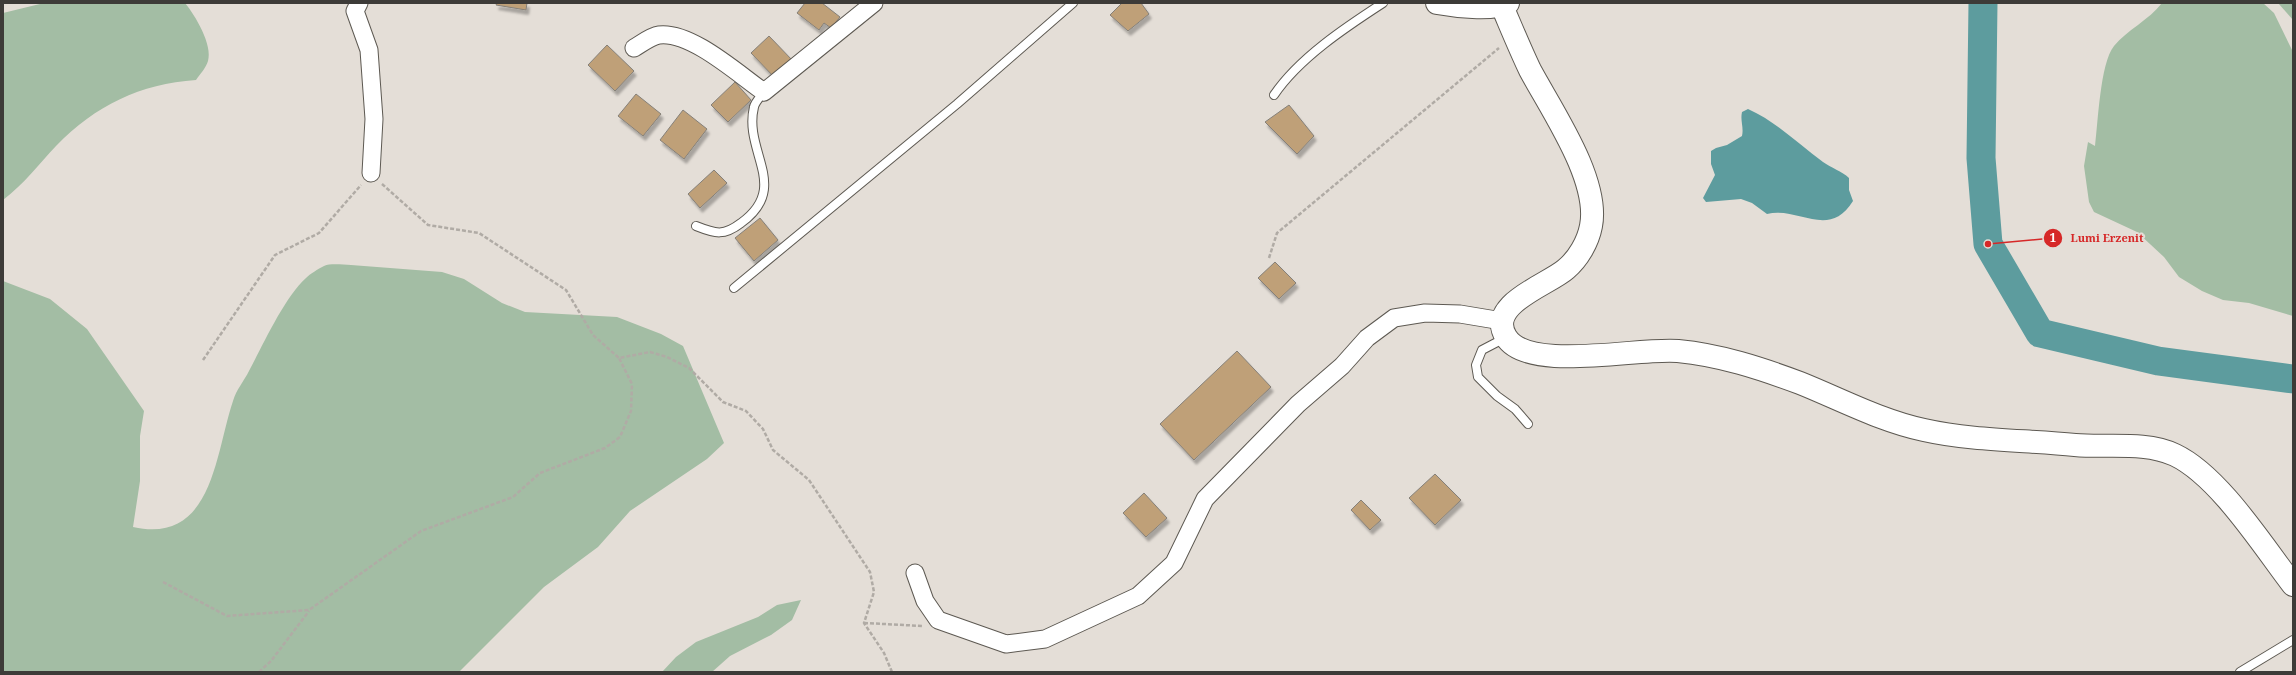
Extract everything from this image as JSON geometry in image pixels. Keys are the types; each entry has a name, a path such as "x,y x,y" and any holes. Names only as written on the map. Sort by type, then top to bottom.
{"street":[{"path":"359,3 355,11 369,50 374,119 371,173"},
{"path":"634,48 658,35 676,35 697,45 764,92 874,3"},
{"path":"1437,3 1474,7 1505,4 1515,35 1528,66 1586,176 1592,200 1591,227 1583,248 1569,267 1552,281 1514,302 1506,311 1504,330"},
{"path":"915,573 925,601 938,620 1006,644 1045,639 1138,596 1174,563 1205,499 1298,404 1342,366 1367,338 1394,318 1425,313 1460,314 1504,330 1524,350 1535,355 1553,357 1615,354 1648,350 1677,351 1731,359 1922,430 1980,438 2086,446 2147,447 2174,455 2205,475 2293,585"}],"lane":[{"path":"734,288 957,104 1074,3"},
{"path":"1274,96 1284,80 1344,28 1383,3"},
{"path":"696,226 713,233 730,232 752,216 761,205 766,190 753,124 754,106 764,92"},
{"path":"1504,330 1482,350 1476,365 1478,377 1497,396 1515,409 1528,424"},
{"path":"2240,672 2293,640"}],"path":[{"path":"1269,258 1276,233 1515,35"},
{"path":"203,360 275,255 319,233 371,173 428,225 479,233 566,290 593,335 619,358 632,384 631,411 620,437 605,448 540,473 513,497 421,531 309,610 271,660 259,672"},
{"path":"619,358 650,352 668,357 689,368 723,402 746,411 763,429 773,450 809,480 870,572 874,592 864,623"},
{"path":"163,582 227,616 309,610"},
{"path":"864,623 930,627 938,620"},
{"path":"864,623 884,653 892,672"}],"green space":[{"path":"44,3 185,3 194,15 206,39 209,54 208,61 196,80 156,86 120,99 103,108 71,132 56,146 25,181 3,200 3,13"},
{"path":"2162,3 2263,3 2274,13 2293,52 2293,316 2249,303 2223,300 2202,291 2179,277 2164,257 2137,232 2094,212 2089,202 2084,166 2088,142 2095,146 2103,79 2109,54 2119,40 2151,15"},
{"path":"2278,3 2293,3 2293,20"},
{"path":"337,264 442,272 464,279 502,303 525,312 617,317 661,334 683,346 724,443 707,459 630,511 598,547 544,587 459,672 3,672 3,281 50,299 87,329 144,411 140,436 140,481 133,527 160,529 180,522 195,509 206,491 215,469 234,397 274,322 290,297 306,278 322,267"},
{"path":"801,600 792,620 771,635 730,656 712,672 662,672 676,657 696,642 758,617 777,605"}],"water":[{"path":"1748,109 1768,120 1823,162 1849,178 1849,190 1853,201 1844,212 1834,218 1823,220 1790,214 1767,214 1752,203 1741,199 1706,202 1703,198 1715,175 1711,164 1711,151 1727,145 1742,136 1742,112"}],"building":[{"path":"497,3 527,3 526,10 496,5"},
{"path":"805,3 822,3 840,17 831,28 824,23 819,30 797,13"},
{"path":"1122,3 1141,3 1149,14 1128,31 1110,15"},
{"path":"769,36 793,61 775,78 751,53"},
{"path":"607,45 634,71 615,91 588,65"},
{"path":"735,82 751,100 728,122 711,105"},
{"path":"636,94 661,114 643,136 618,116"},
{"path":"1289,105 1314,136 1297,154 1265,122"},
{"path":"683,110 707,129 684,159 660,140"},
{"path":"714,170 727,183 700,208 688,194"},
{"path":"760,218 778,240 754,261 735,238"},
{"path":"1275,262 1296,283 1279,299 1258,278"},
{"path":"1237,351 1271,387 1194,460 1160,424"},
{"path":"1435,474 1461,500 1435,525 1409,498"},
{"path":"1144,493 1167,518 1146,537 1123,513"},
{"path":"1361,500 1381,520 1370,530 1351,510"}],"waterway":[{"path":"1983,3 1981,158 1988,244 2040,333 2158,361 2293,379"}],"place":[{"name":"Lumi Erzenit","path":"1988,244"}]}
